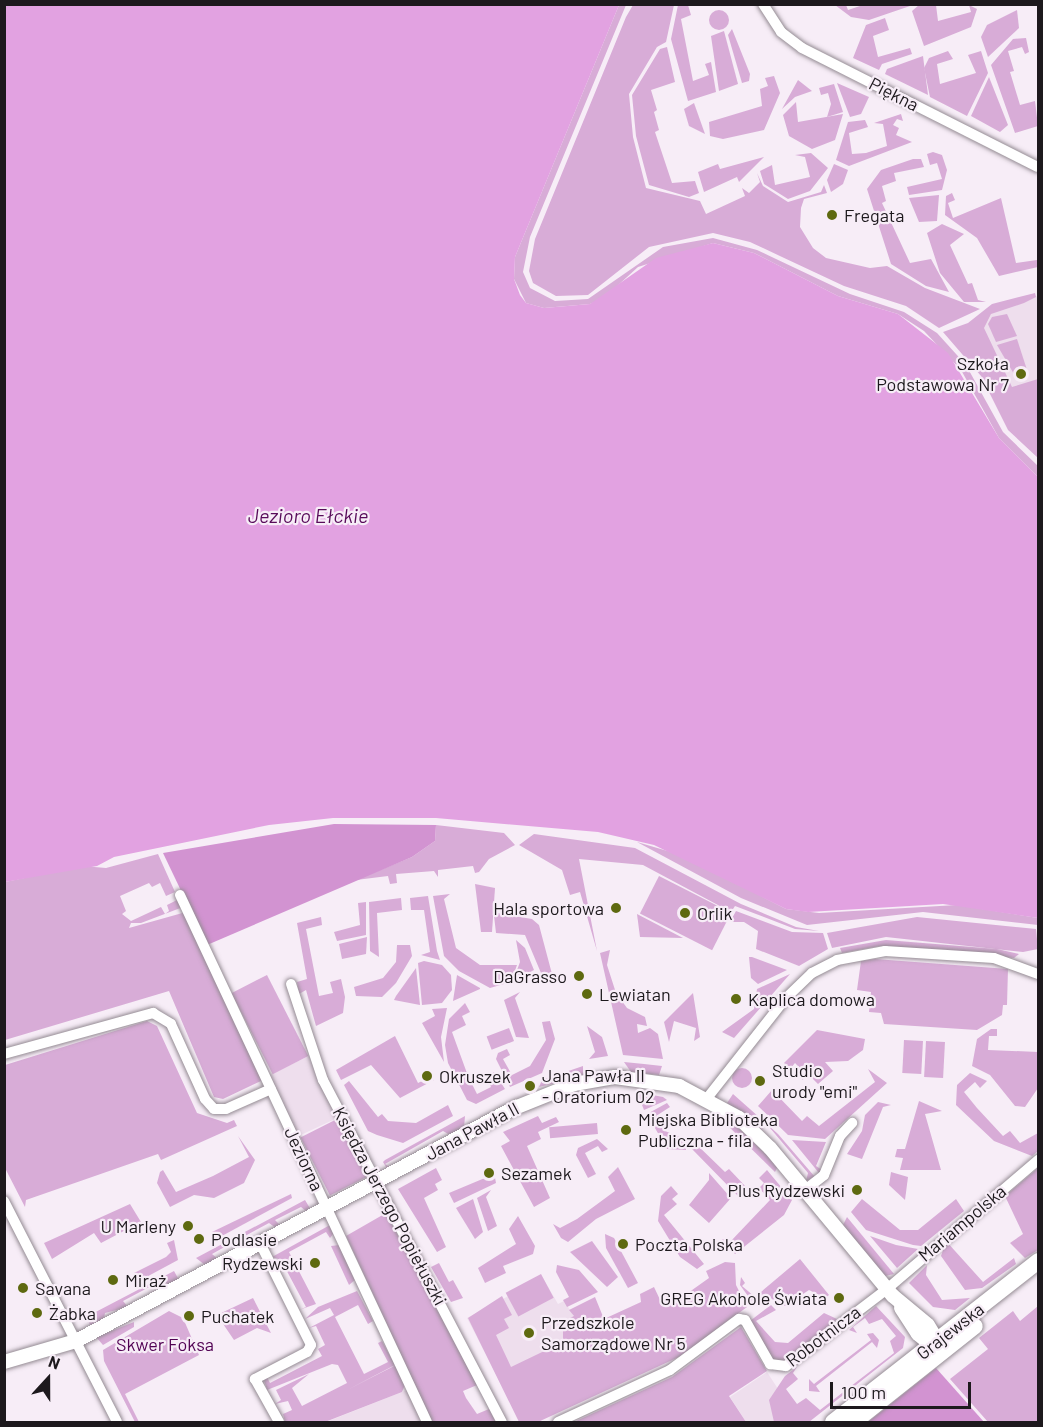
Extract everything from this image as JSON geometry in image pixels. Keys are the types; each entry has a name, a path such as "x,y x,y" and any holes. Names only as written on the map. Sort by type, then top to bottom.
{"main road":[{"name":"Grajewska","path":"854,1422 938,1346 1038,1261"},
{"name":"Grajewska","path":"833,1422 1038,1276"}],"street":[{"name":"Piękna","path":"763,4 781,32 802,48 1038,167"},
{"name":"Jeziorna","path":"180,895 427,1422"},
{"path":"708,1097 786,998 812,973 837,960 867,952 896,951 994,958 1038,974"},
{"name":"Księdza Jerzego Popiełuszki","path":"291,984 315,1061 502,1422"},
{"path":"4,1054 153,1013 171,1024 205,1099 214,1108 226,1109 271,1089"},
{"name":"Jana Pawła II","path":"4,1362 76,1341 507,1112 586,1081 652,1080 708,1097 752,1129 890,1293 938,1346"},
{"path":"805,1190 824,1175 841,1135 852,1123"},
{"name":"Mariampolska","path":"890,1293 1001,1190 1038,1160"},
{"path":"4,1201 8,1214 117,1422"},
{"path":"260,1243 311,1344 307,1352 255,1379 279,1422"},
{"name":"Robotnicza","path":"558,1422 670,1370 739,1319 745,1320 770,1364 783,1368 890,1293"}],"shaded area":[{"name":"Szkoła Podstawowa Nr 7","path":"1038,296 1038,416 1017,404 978,327 992,307"},
{"path":"334,824 436,825 435,841 412,857 207,945 163,853"},
{"path":"309,1056 338,1118 297,1137 268,1075"},
{"name":"Przedszkole Samorządowe Nr 5","path":"543,1278 558,1304 564,1301 590,1347 503,1388 467,1318"},
{"path":"936,1368 984,1422 868,1422"},
{"path":"767,1372 791,1409 773,1422 746,1422 730,1397"},
{"path":"407,1390 422,1422 326,1422"}],"green space":[{"path":"619,5 626,5 530,237 523,272 530,288 555,301 588,299 663,247 713,238 757,250 850,294 904,312 937,333 966,365 1003,432 1038,466 1038,477 999,438 961,370 924,331 898,314 838,296 754,253 713,243 638,267 604,298 590,304 544,308 526,303 514,279 515,257"},
{"path":"633,5 674,5 666,42 657,47 629,94 633,137 646,188 700,201 706,214 745,196 742,188 749,193 760,182 757,173 763,186 788,202 821,192 824,185 827,193 804,199 801,208 800,227 813,248 826,258 870,268 887,266 925,288 980,309 939,328 906,306 844,286 750,242 713,233 649,247 588,295 556,296 533,283 529,271 535,239 626,17"},
{"path":"678,5 688,5 691,15 681,19 693,81 709,75 705,64 711,62 716,92 688,101 671,39"},
{"path":"835,5 846,5 848,10 863,5 913,5 869,20 851,17"},
{"path":"919,5 936,5 938,21 971,12 969,5 977,9 971,27 924,46 912,11"},
{"path":"719,10 726,13 729,20 726,27 719,30 712,27 709,20 712,13"},
{"path":"1017,10 1019,28 988,57 981,37 987,25"},
{"path":"885,18 889,30 873,36 878,57 910,48 912,54 882,64 879,70 853,58 866,25"},
{"path":"732,29 750,74 749,81 742,83 728,35"},
{"path":"724,31 738,84 719,91 711,36"},
{"path":"1026,38 1029,52 1025,54 1022,47 1008,51 1014,71 1010,72 1020,105 1035,101 1038,126 1015,133 991,65 1013,39"},
{"path":"667,47 675,82 651,90 657,110 654,112 659,130 655,132 672,183 695,181 699,193 689,197 649,185 636,136 632,95 660,49"},
{"path":"948,51 953,59 937,64 940,84 976,73 968,55 981,51 988,73 967,116 930,97 924,68 929,58"},
{"path":"923,56 928,95 885,74 887,69"},
{"path":"774,76 780,93 764,130 723,139 710,136 709,122 762,106 760,89 768,86 765,78"},
{"path":"989,77 1008,125 1000,132 971,116"},
{"path":"798,80 812,91 795,97 782,109"},
{"path":"837,83 869,97 861,114 850,117"},
{"path":"834,84 843,112 827,117 831,104 828,93 821,95 819,88"},
{"path":"796,102 798,122 843,114 835,140 812,149 789,136 783,115"},
{"path":"694,103 705,134 689,126 684,109"},
{"path":"901,114 903,121 897,119 893,125 899,128 896,135 912,142 849,166 836,160 848,122 865,120 868,127 849,133 852,154 866,153 887,146 883,124 874,123"},
{"path":"933,152 942,155 947,170 942,190 909,195 907,187 942,179 937,163 930,165 927,154"},
{"path":"811,153 828,168 810,191 788,199 764,184 760,171 772,165 775,185 810,177 805,157 795,155"},
{"path":"764,157 739,182 737,177 704,192 698,172 718,164 720,169"},
{"path":"913,159 921,159 924,167 894,173 896,181 882,186 886,201 882,203 910,263 931,259 949,292 926,286 891,264 867,189 881,170"},
{"path":"834,164 848,170 843,184 831,192 827,180"},
{"path":"952,193 955,200 948,203 953,218 1001,198 1016,263 1037,260 1038,267 999,276 977,238 945,215 946,196"},
{"path":"939,195 937,221 919,222 909,198"},
{"path":"942,224 964,234 950,245 968,284 972,283 978,300 986,302 964,302 940,273 927,233"},
{"path":"1035,293 1036,297 1024,303 991,314 984,328 1012,387 1038,379 1038,458 1008,430 981,376 943,332 968,323 992,304"},
{"path":"1007,314 1017,336 996,342 988,324 992,317"},
{"path":"1017,339 1028,373 1018,381 997,345"},
{"path":"436,825 504,833 515,845 489,859 479,872 475,873 473,866 438,870 438,877 434,871 396,874 397,883 390,884 388,876 356,880 412,857 435,841"},
{"path":"534,834 635,848 741,904 796,927 819,931 795,929 735,906 731,912 643,865 579,859 597,951 580,892 570,895 562,870 519,845"},
{"path":"637,842 681,855 786,909 819,913 957,905 1038,918 1038,925 923,912 807,925 741,898"},
{"path":"158,854 175,892 166,896 160,883 152,887 149,883 120,896 126,911 122,914 131,921 161,907 165,914 141,923 131,923 129,928 186,912 263,1080 223,1099 214,1097 169,991 5,1040 5,882 83,866 106,868"},
{"name":"Orlik","path":"659,876 731,913 712,950 640,913"},
{"path":"475,884 495,888 492,932 481,932"},
{"path":"450,894 444,899 456,948 480,965 517,965 511,982 490,988 459,971 444,956 433,896"},
{"path":"428,896 440,960 421,955 430,952 424,910 411,910 410,898"},
{"path":"401,898 402,910 377,913 379,957 370,951 369,902"},
{"path":"179,899 183,907 165,914 169,911 167,905"},
{"path":"366,902 366,935 337,941 334,932 360,925 358,903"},
{"path":"493,907 497,913 532,919 539,925 552,974 541,973 525,935 496,933"},
{"path":"736,911 792,932 823,933 828,949 799,966 756,949 758,931 744,922 730,922"},
{"path":"637,914 683,938 640,937"},
{"path":"321,917 322,925 306,929 319,996 333,993 330,982 341,979 345,997 343,1013 316,1026 306,990 299,994 297,982 307,979 297,923"},
{"path":"917,917 1036,929 1038,949 1023,952 886,937 832,948 827,933"},
{"path":"367,937 366,954 342,959 339,944"},
{"path":"516,940 525,948 534,970 513,981 520,962"},
{"path":"886,940 997,949 1019,954 1014,958 880,946 842,953 840,948"},
{"path":"397,945 410,945 412,956 396,983 382,997 356,996 354,987 383,978 396,962"},
{"path":"610,950 607,965 616,993 627,1008 645,1017 647,1026 637,1024 638,1033 650,1028 658,1034 663,1059 623,1055 600,953"},
{"path":"749,957 787,970 758,984 751,978"},
{"path":"875,959 1008,969 1007,1005 1003,1005 1002,1015 977,1030 884,1024 881,1013 869,1012 871,992 857,990 861,961"},
{"path":"424,961 442,965 451,975 452,990 442,1003 422,1005 418,963"},
{"path":"416,968 420,1005 394,1000 396,996"},
{"path":"790,974 734,1038 722,1032 754,1009 757,989"},
{"path":"267,975 308,1056 273,1074 231,993"},
{"path":"457,975 480,988 480,989 453,1001"},
{"path":"520,992 515,998 529,1038 516,1037 504,1000"},
{"path":"693,993 700,1037 694,1041 696,1028 674,1021 669,1042 664,1022"},
{"path":"465,1003 470,1012 462,1016 466,1025 452,1032 468,1076 477,1094 491,1087 486,1076 494,1072 505,1089 476,1104 467,1100 448,1063 445,1045 449,1019"},
{"path":"447,1008 441,1037 444,1062 422,1023 435,1016 432,1009"},
{"path":"147,1021 157,1026 197,1113 227,1123 234,1120 237,1126 161,1160 158,1154 26,1200 25,1207 5,1168 5,1065"},
{"path":"550,1021 555,1039 542,1073 510,1087 496,1059 498,1053 507,1049 510,1055 503,1059 512,1075 530,1066 546,1040 542,1022"},
{"path":"587,1026 602,1037 608,1056 589,1059 595,1052"},
{"path":"509,1028 514,1041 492,1050 487,1037"},
{"path":"991,1029 997,1029 997,1036 989,1036 988,1050 1038,1052 1038,1088 1025,1107 1015,1106 990,1075 972,1066 977,1039"},
{"path":"817,1030 865,1039 863,1050 848,1061 825,1062 833,1071 818,1084 809,1075 802,1080 805,1073 795,1063 790,1069 784,1063"},
{"path":"395,1036 418,1083 432,1076 434,1080 400,1098 371,1065 341,1080 336,1070"},
{"path":"904,1040 923,1041 921,1074 902,1073"},
{"path":"926,1041 945,1042 943,1078 924,1077"},
{"path":"624,1062 662,1066 659,1075 631,1072"},
{"path":"583,1066 583,1076 539,1087 542,1080"},
{"path":"742,1068 749,1071 752,1078 749,1085 742,1088 735,1085 732,1078 735,1071"},
{"path":"868,1069 887,1083 825,1139 788,1135 758,1106 772,1090 802,1121 807,1116 819,1126 875,1082"},
{"path":"970,1073 987,1081 980,1088 975,1082 964,1092 1003,1136 1010,1131 1020,1143 1038,1133 1038,1151 1032,1156 994,1141 956,1105 957,1085"},
{"path":"349,1081 378,1117 382,1114 388,1121 416,1123 448,1105 453,1116 403,1143 377,1135 368,1131 344,1085"},
{"path":"637,1092 663,1097 667,1100 644,1110"},
{"path":"733,1094 765,1122 762,1130 727,1103"},
{"path":"919,1101 942,1111 925,1114 941,1170 900,1170 903,1158 895,1157 897,1149 905,1149"},
{"path":"878,1102 891,1105 883,1107 862,1159 847,1154 862,1131 865,1115"},
{"path":"667,1103 670,1107 656,1116 665,1131 687,1140 686,1150 667,1149 647,1114"},
{"path":"722,1112 778,1166 775,1172 719,1117"},
{"path":"465,1116 464,1128 450,1135 443,1131 385,1164 391,1168 388,1170 383,1162 385,1160"},
{"path":"538,1116 542,1123 556,1117 559,1122 538,1132 541,1139 527,1146 550,1198 534,1207 501,1146 510,1141 503,1132"},
{"path":"337,1119 367,1177 330,1196 300,1138"},
{"path":"597,1123 598,1134 550,1138 549,1127"},
{"path":"766,1124 778,1134 815,1177 806,1181 808,1173"},
{"path":"238,1136 255,1160 244,1183 214,1198 194,1195 170,1207 157,1183 160,1172 163,1170 176,1192 213,1176 249,1157"},
{"path":"597,1139 608,1149 602,1152 598,1146 585,1153 596,1174 588,1178 576,1155 578,1148"},
{"path":"792,1140 826,1142 816,1166 822,1170 819,1173"},
{"path":"693,1141 725,1172 729,1169 747,1188 738,1196 692,1149"},
{"path":"493,1167 496,1183 454,1203 449,1193 492,1175"},
{"path":"618,1167 635,1199 596,1219 568,1242 561,1238 553,1224 560,1228 577,1219 615,1191 608,1177"},
{"path":"436,1168 442,1180 435,1184 438,1190 424,1198 446,1247 437,1252 398,1189"},
{"path":"1038,1168 1038,1250 1025,1258 1010,1243 1023,1234 1005,1196"},
{"path":"767,1170 792,1200 784,1215 735,1254 722,1239 730,1242 770,1200 759,1188 764,1183 759,1178"},
{"path":"891,1172 908,1177 905,1200 889,1185"},
{"path":"709,1173 731,1198 709,1223 689,1205 709,1180"},
{"path":"671,1186 678,1194 672,1199 677,1204 664,1215 704,1264 697,1269 680,1257 658,1221 661,1196"},
{"path":"491,1190 486,1197 497,1226 488,1231 477,1198"},
{"path":"291,1194 292,1198 220,1237 212,1232"},
{"path":"473,1199 483,1232 475,1239 456,1208"},
{"path":"862,1199 900,1230 918,1230 956,1199 964,1211 921,1246 866,1230 851,1212"},
{"path":"305,1200 311,1210 307,1212 301,1207 275,1220 281,1226 276,1228 269,1223 243,1237 249,1242 244,1245 237,1240 212,1254 218,1259 205,1265 196,1258"},
{"path":"130,1204 141,1222 101,1243 94,1233 52,1259 44,1243"},
{"path":"386,1213 477,1385 463,1391 466,1398 477,1414 489,1409 496,1422 432,1422 346,1236"},
{"path":"518,1216 535,1246 533,1254 503,1266 506,1273 485,1283 478,1268 516,1244 509,1229"},
{"path":"847,1217 894,1274 885,1276 842,1227"},
{"path":"330,1225 334,1233 330,1238 326,1232 289,1252 316,1304 299,1310 306,1307 281,1260 272,1257"},
{"path":"605,1234 614,1238 638,1283 628,1288 606,1248"},
{"path":"870,1236 896,1245 918,1249 897,1268"},
{"path":"174,1240 178,1260 139,1281 134,1273 166,1257 171,1252 167,1243"},
{"path":"592,1241 618,1277 607,1287 570,1252"},
{"path":"946,1241 983,1282 1014,1258 1016,1264 982,1288 965,1290 941,1256"},
{"path":"339,1245 356,1279 349,1285 331,1246"},
{"path":"800,1259 829,1295 825,1298 809,1290 785,1306 770,1298 757,1305 740,1285 741,1277 745,1283 742,1286 755,1297"},
{"path":"725,1262 735,1263 736,1285 747,1307 681,1356 538,1422 519,1422 468,1318 502,1296 512,1315 504,1319 509,1328 496,1335 511,1367 563,1342 587,1339 563,1340 563,1330 571,1326 568,1319 574,1316 569,1310 595,1297 604,1319 641,1302 640,1294 654,1287 663,1306 671,1305 709,1278 706,1271"},
{"path":"439,1263 449,1282 453,1280 463,1298 451,1302 431,1267"},
{"path":"557,1265 579,1270 598,1292 567,1307 563,1300 569,1297 556,1272"},
{"path":"927,1265 926,1275 942,1300 970,1298 955,1310 933,1307 909,1283"},
{"path":"174,1271 179,1280 161,1290 155,1284 123,1301 128,1307 105,1313 104,1319 90,1326 88,1316"},
{"path":"541,1274 554,1298 518,1317 506,1293"},
{"path":"357,1291 373,1321 368,1324 358,1305 335,1317 364,1374 388,1362 378,1343 382,1341 395,1365 347,1390 396,1365 405,1385 402,1392 325,1422 285,1422 283,1414 292,1410 288,1401 275,1404 281,1400 276,1390 309,1374 292,1388 302,1406 347,1383 338,1365 332,1364 267,1390 264,1380 267,1377 270,1383 322,1356 318,1349 325,1345 316,1326 309,1328 334,1315 330,1308 305,1319 318,1307"},
{"path":"253,1298 271,1333 257,1328 234,1340 217,1315"},
{"path":"771,1305 776,1310 756,1321 775,1342 788,1343 824,1313 837,1319 784,1362 775,1362 750,1321"},
{"path":"876,1306 905,1337 903,1348 809,1422 774,1422 769,1400 785,1376 797,1367 793,1373 798,1379 786,1389 797,1404 806,1398 820,1410 894,1353 890,1341 896,1336 882,1319 869,1324 865,1318 853,1327 857,1333 849,1330"},
{"path":"1038,1306 1038,1422 988,1422 950,1379 988,1349 979,1338 1013,1311 1020,1321"},
{"name":"Skwer Foksa","path":"169,1311 183,1318 199,1355 125,1394 139,1422 135,1422 104,1361 103,1350"},
{"path":"134,1322 134,1327 103,1345 96,1337"},
{"path":"741,1327 767,1371 729,1396 746,1422 574,1422 672,1377"},
{"path":"873,1333 879,1340 877,1348 872,1342 816,1386 820,1392 809,1391 809,1379 814,1384 871,1340 867,1334"}],"water":[{"name":"Jezioro Ełckie","path":"5,4 619,5 515,257 514,279 520,295 526,303 544,308 590,304 656,258 713,243 754,253 838,296 898,314 948,353 999,438 1038,477 1038,918 943,904 808,912 786,909 654,845 598,832 436,818 333,818 269,825 114,857 97,866 5,882"}],"place":[{"name":"Fregata","path":"832,215"},
{"name":"Szkoła Podstawowa Nr 7","path":"1021,374"},
{"name":"Hala sportowa","path":"616,908"},
{"name":"Orlik","path":"685,913"},
{"name":"DaGrasso","path":"579,976"},
{"name":"Lewiatan","path":"587,994"},
{"name":"Kaplica domowa","path":"736,999"},
{"name":"Okruszek","path":"427,1076"},
{"name":"Studio urody \"emi\"","path":"760,1081"},
{"name":"Jana Pawła II - Oratorium 02","path":"530,1086"},
{"name":"Miejska Biblioteka Publiczna - fila","path":"626,1130"},
{"name":"Sezamek","path":"489,1173"},
{"name":"Plus Rydzewski","path":"857,1190"},
{"name":"U Marleny","path":"188,1226"},
{"name":"Podlasie","path":"199,1239"},
{"name":"Poczta Polska","path":"623,1244"},
{"name":"Rydzewski","path":"315,1263"},
{"name":"Miraż","path":"113,1280"},
{"name":"Savana","path":"23,1288"},
{"name":"GREG Akohole Świata","path":"839,1298"},
{"name":"Żabka","path":"37,1313"},
{"name":"Puchatek","path":"189,1316"},
{"name":"Przedszkole Samorządowe Nr 5","path":"529,1333"}]}
